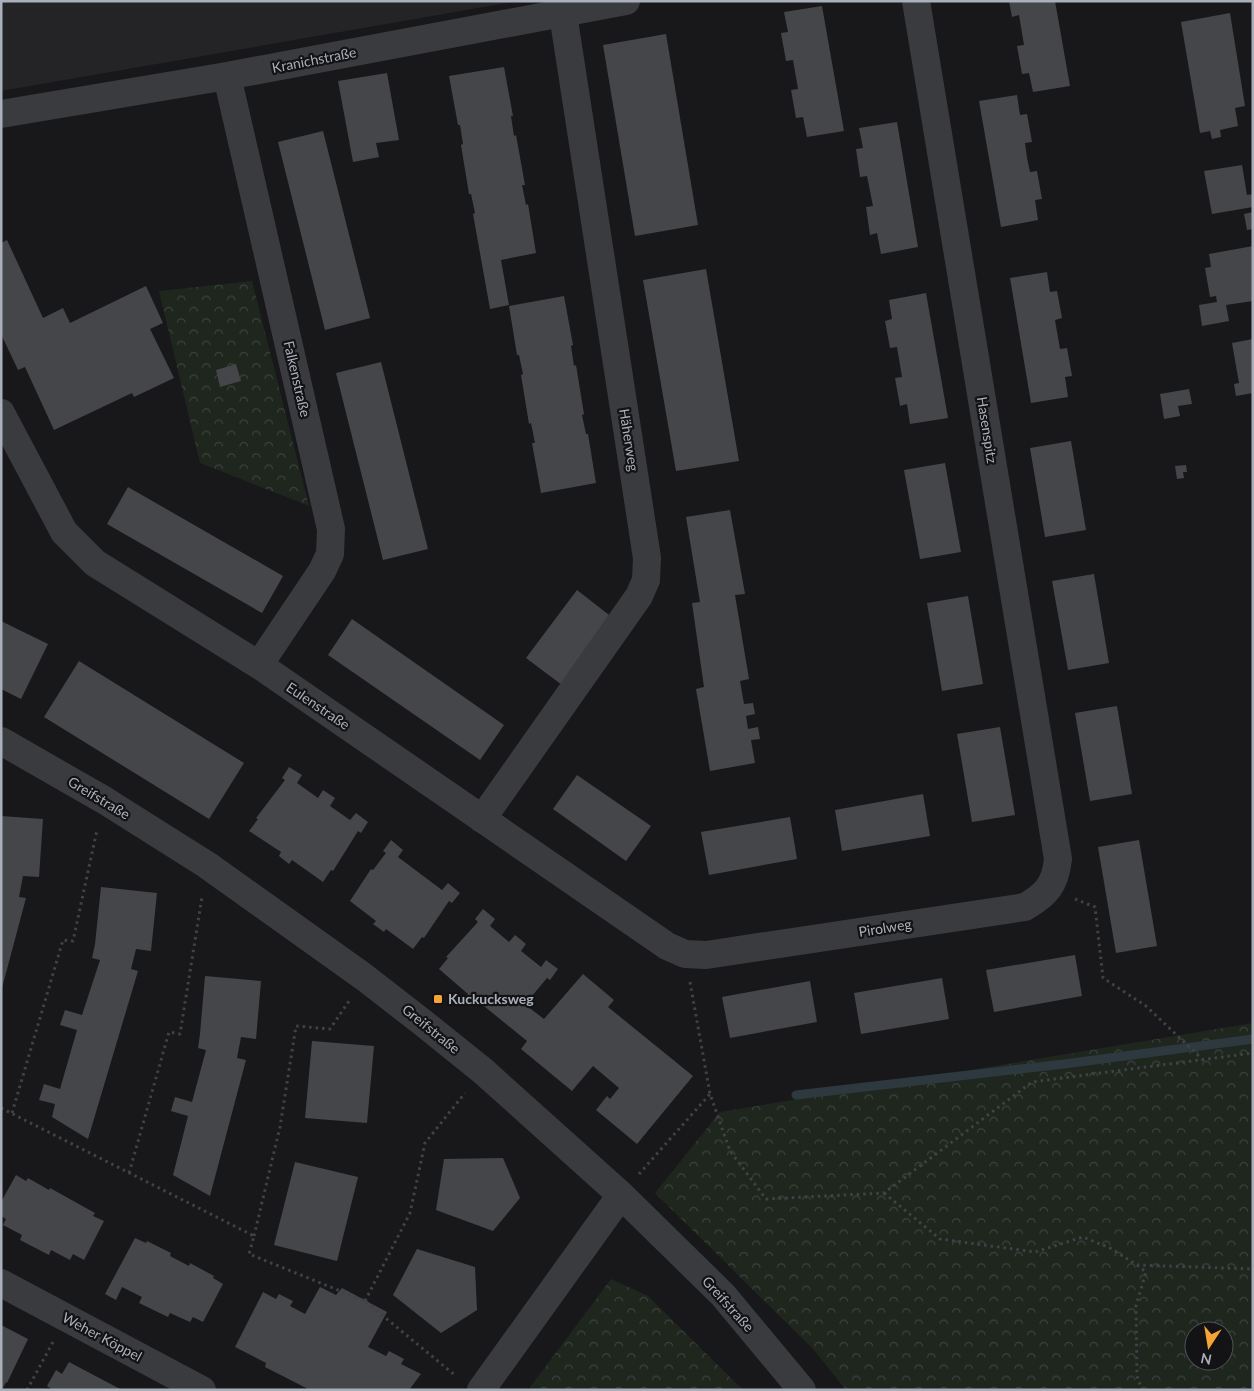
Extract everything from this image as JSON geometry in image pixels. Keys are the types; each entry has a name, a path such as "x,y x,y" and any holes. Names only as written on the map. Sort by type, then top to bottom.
{"street":[{"name":"Kranichstraße","path":"1,114 227,76 626,1"},
{"name":"Hasenspitz","path":"916,1 1058,859 1056,875 1050,888"},
{"name":"Häherweg","path":"482,819 639,596 646,580 647,558 562,14"},
{"name":"Falkenstraße","path":"227,76 331,529 330,554 322,571 259,666"},
{"name":"Eulenstraße","path":"1,413 64,532 94,563 259,666 667,946 685,954"},
{"name":"Greifstraße","path":"1,741 104,800 207,865 364,977 483,1071 621,1195 723,1295 802,1390"},
{"name":"Pirolweg","path":"685,954 706,954 1025,907 1040,898 1050,888"},
{"path":"470,1384 621,1195"},
{"name":"Weher Köppel","path":"1,1283 202,1390"}],"path":[{"path":"12,1113 63,940 74,941 104,800"},
{"path":"129,1173 169,1032 180,1034 207,865"},
{"path":"1050,888 1095,907 1103,978 1146,1006 1203,1060"},
{"path":"685,954 710,1094 730,1151 766,1199 884,1193 1032,1082 1253,1053"},
{"path":"364,977 330,1029 296,1026 280,1127 249,1254 365,1301 470,1384"},
{"path":"365,1301 410,1214 425,1143 483,1071"},
{"path":"621,1195 710,1094"},
{"path":"1,1108 254,1236"},
{"path":"884,1193 940,1240 1035,1252 1082,1237 1110,1248 1137,1264 1146,1272 1136,1306 1137,1376 1142,1390"},
{"path":"1137,1264 1253,1269"},
{"path":"27,1390 66,1318"}],"shaded area":[{"path":"1,1 519,1 1,91"}],"green space":[{"path":"252,281 309,506 200,463 159,291"},
{"path":"1253,1023 1253,1390 846,1390 814,1350 655,1193 720,1112"},
{"path":"611,1279 648,1296 743,1390 528,1390"}],"building":[{"path":"1009,1 1055,1 1070,86 1033,92 1029,73 1022,74 1017,46 1024,45 1019,15 1012,17"},
{"path":"822,6 844,131 807,137 803,117 796,118 791,90 798,89 793,60 786,61 781,33 788,32 784,12"},
{"path":"1230,13 1245,106 1235,108 1238,126 1220,130 1221,137 1212,139 1210,131 1200,133 1181,22"},
{"path":"666,34 698,225 635,236 603,45"},
{"path":"504,67 513,116 511,116 514,136 516,135 525,185 522,185 526,205 528,204 536,253 501,260 509,305 490,309 473,214 475,213 471,194 469,194 461,145 463,144 460,125 458,125 449,76"},
{"path":"387,73 399,140 376,143 379,157 353,162 338,81"},
{"path":"1017,95 1020,115 1027,114 1032,142 1025,143 1030,172 1037,171 1042,199 1035,200 1038,220 1001,227 979,101"},
{"path":"897,122 918,247 881,254 877,233 870,235 866,207 873,206 867,176 860,177 856,149 863,148 859,128"},
{"path":"323,131 370,318 325,330 278,142"},
{"path":"1242,165 1247,195 1253,194 1253,207 1212,214 1204,171"},
{"path":"1253,212 1253,229 1247,230 1244,214"},
{"path":"7,240 43,318 63,308 70,323 146,286 163,323 150,329 174,378 134,397 132,393 54,430 25,367 18,370 1,334 1,243"},
{"path":"1253,246 1253,301 1226,305 1229,321 1202,326 1199,305 1217,302 1216,296 1210,297 1205,268 1211,267 1209,254"},
{"path":"706,269 739,461 676,471 643,280"},
{"path":"1047,272 1050,292 1057,291 1062,318 1055,320 1060,349 1067,348 1072,376 1065,377 1068,397 1031,403 1010,278"},
{"path":"926,293 948,418 910,424 907,404 900,406 895,378 902,377 897,347 890,348 885,321 892,319 889,300"},
{"path":"564,296 573,345 571,346 574,366 576,365 584,414 582,415 586,434 588,434 596,483 541,493 532,443 535,443 531,423 529,424 521,375 523,374 519,355 517,355 509,306"},
{"path":"1253,339 1253,393 1236,396 1234,384 1239,383 1232,343"},
{"path":"381,362 428,549 383,560 336,373"},
{"path":"236,364 241,381 220,387 216,370"},
{"path":"1189,389 1192,404 1178,406 1180,416 1164,419 1160,394"},
{"path":"1071,441 1086,530 1045,537 1030,448"},
{"path":"945,463 961,552 920,559 904,470"},
{"path":"1186,465 1187,472 1183,472 1184,478 1177,479 1175,466"},
{"path":"128,487 283,576 262,613 107,524"},
{"path":"730,510 745,594 735,595 749,679 740,681 744,704 753,703 755,714 746,716 748,729 758,727 760,739 751,740 755,763 710,771 696,689 704,687 692,603 700,602 686,517"},
{"path":"1094,574 1109,663 1068,670 1052,581"},
{"path":"577,590 613,618 562,685 526,658"},
{"path":"968,596 983,684 942,691 927,603"},
{"path":"352,619 504,725 480,760 328,655"},
{"path":"1,621 48,644 21,699 1,689"},
{"path":"79,661 244,763 209,819 44,717"},
{"path":"1117,706 1132,794 1090,801 1075,713"},
{"path":"1000,727 1015,815 972,822 957,734"},
{"path":"289,767 302,775 297,783 318,798 323,790 335,798 330,806 350,820 356,813 368,822 361,833 358,831 333,871 331,870 323,882 292,860 289,864 279,856 281,852 249,831 258,819 256,818 285,780 282,778"},
{"path":"577,775 651,826 626,861 553,809"},
{"path":"923,794 930,836 842,851 835,810"},
{"path":"1,816 43,819 39,877 23,876 19,897 26,898 2,988"},
{"path":"790,817 797,859 709,875 701,832"},
{"path":"391,840 403,850 398,857 442,890 448,883 460,893 452,903 449,901 424,938 422,937 413,949 386,929 384,932 373,924 376,921 350,901 371,869 373,870 386,853 383,851"},
{"path":"1139,840 1157,946 1116,953 1098,847"},
{"path":"101,887 157,893 151,951 136,949 131,969 138,971 88,1139 52,1117 55,1104 39,1100 44,1084 60,1089 77,1030 60,1025 65,1010 82,1015 100,960 92,958"},
{"path":"483,909 495,919 490,926 509,942 515,935 526,944 521,951 541,967 546,960 558,969 550,980 547,978 532,996 534,997 527,1006 544,1019 583,974 614,1000 608,1007 693,1076 637,1144 596,1110 607,1096 610,1099 619,1088 593,1066 572,1091 521,1049 527,1041 479,1002 476,1005 466,998 468,994 439,969 448,958 446,957 478,922 475,919"},
{"path":"1075,955 1082,996 994,1012 986,970"},
{"path":"205,976 261,981 256,1039 241,1037 237,1058 246,1060 210,1196 173,1175 188,1116 171,1111 175,1097 192,1102 206,1050 198,1048"},
{"path":"942,978 949,1019 861,1034 854,993"},
{"path":"810,981 817,1022 730,1038 722,997"},
{"path":"312,1041 374,1046 367,1123 305,1118"},
{"path":"503,1158 520,1198 493,1231 436,1210 444,1159"},
{"path":"295,1162 358,1177 337,1261 274,1245"},
{"path":"16,1175 26,1181 28,1178 49,1190 50,1188 95,1213 93,1216 104,1221 84,1260 73,1254 70,1260 51,1250 49,1255 20,1240 22,1235 3,1225 6,1219 1,1216 1,1202"},
{"path":"135,1238 146,1243 147,1241 171,1253 170,1256 189,1266 190,1263 214,1276 213,1278 223,1284 203,1322 193,1317 190,1322 170,1313 168,1317 139,1303 142,1297 122,1287 116,1300 105,1294"},
{"path":"417,1249 475,1267 477,1310 441,1333 393,1295"},
{"path":"320,1287 336,1295 342,1288 387,1312 368,1347 386,1356 389,1351 404,1359 401,1364 421,1374 409,1390 310,1390 265,1367 266,1363 235,1347 263,1292 276,1299 279,1294 293,1301 290,1306 305,1314"},
{"path":"1,1325 28,1339 2,1390"},
{"path":"69,1362 122,1390 53,1390 47,1386 56,1370 62,1374"}],"waterway":[{"path":"796,1095 1064,1064 1253,1039"}],"place":[{"name":"Kuckucksweg","path":"438,999"}]}
